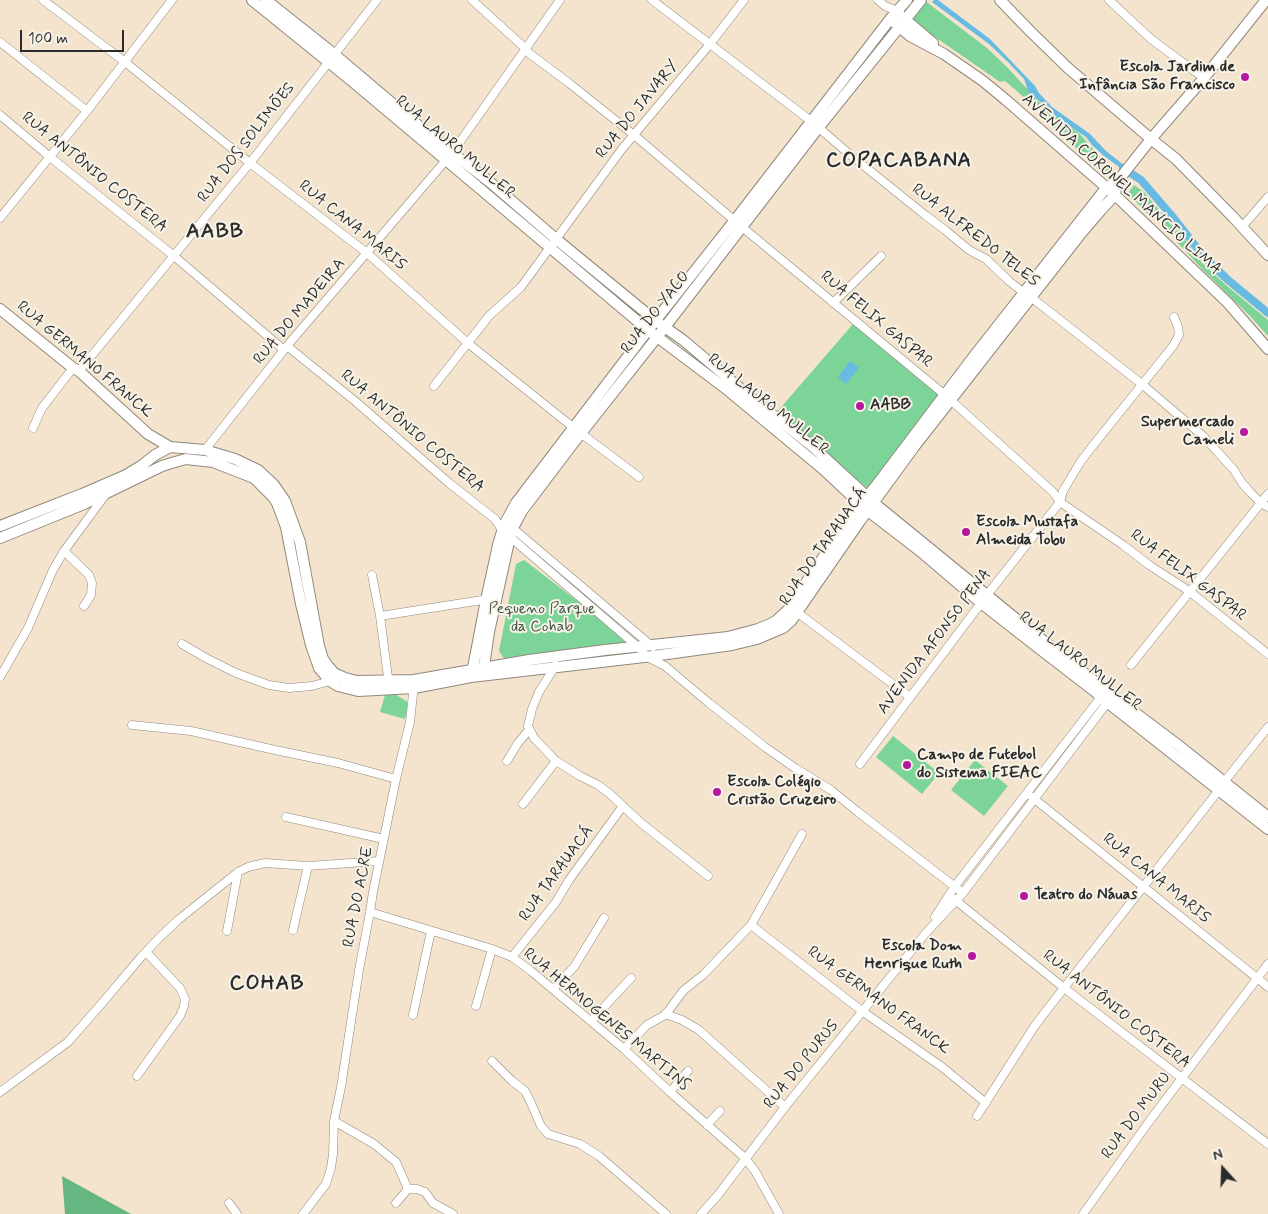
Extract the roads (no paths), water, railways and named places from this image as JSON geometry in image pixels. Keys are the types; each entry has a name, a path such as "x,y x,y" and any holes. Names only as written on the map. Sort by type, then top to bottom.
{"street":[{"name":"RUA CANA MARIS","path":"43,0 125,62 250,163 367,253 469,344 577,431 639,477"},
{"path":"0,218 87,112 172,0"},
{"name":"RUA LAURO MULLER","path":"252,0 331,58"},
{"name":"RUA LAURO MULLER","path":"266,0 331,58 553,243 648,330 724,388 867,504 920,551 984,599 1221,786 1268,828"},
{"name":"RUA DOS SOLIMÕES","path":"33,428 42,408 174,256 250,163 377,0"},
{"name":"RUA FELIX GASPAR","path":"472,0 530,54 575,87 634,135 948,398 1053,492 1060,502 1189,591 1268,654"},
{"name":"RUA DO MADEIRA","path":"205,450 286,348 449,156 560,0"},
{"name":"RUA ALFREDO TELES","path":"652,0 815,124 862,165 968,250 986,259 1009,281 1143,385 1204,437 1234,470 1246,488 1264,505"},
{"name":"RUA DO JAVARY","path":"434,386 490,316 521,286 609,166 744,0"},
{"name":"AVENIDA CORONEL MANCIO LIMA","path":"878,0 902,23 910,36 944,54 984,82 1115,195 1228,303 1268,349"},
{"name":"RUA DO YACO","path":"477,673 505,527 516,503 665,328 739,224 906,0"},
{"name":"RUA DO YACO","path":"815,124 921,0"},
{"path":"1000,0 1068,68 1176,159 1268,255"},
{"path":"1109,0 1151,39 1204,78"},
{"path":"1028,295 1106,188 1117,182 1266,0"},
{"path":"0,42 87,112"},
{"name":"RUA ANTÔNIO COSTERA","path":"0,115 286,348 355,401 449,483 560,568 652,646 660,655 665,666"},
{"path":"1028,295 1115,195 1117,182"},
{"path":"1242,227 1268,197"},
{"name":"RUA DO YACO","path":"577,431 648,330 739,224"},
{"name":"RUA LAURO MULLER","path":"553,243 683,340 812,446 867,504"},
{"path":"833,302 881,256"},
{"name":"RUA DO TARAUACÁ","path":"554,668 732,645 757,639 783,628 809,578 840,542 948,398 974,356 1028,295"},
{"name":"RUA GERMANO FRANCK","path":"0,309 76,370 148,434 170,447 205,450 235,459 258,470 274,485 285,501 300,542 297,561 301,604 311,645 319,668 330,681 338,686 358,691 414,684 560,657"},
{"name":"AVENIDA AFONSO PENA","path":"860,764 984,599 1060,502 1063,490 1081,462 1177,340 1179,331 1174,317"},
{"name":"RUA GERMANO FRANCK","path":"148,434 155,455 162,466 186,459 213,462 254,478 273,497 277,503 297,561 323,659 334,673 345,678 389,686"},
{"path":"127,478 155,455 170,447 175,462"},
{"path":"0,538 84,504 127,478 162,466"},
{"path":"0,526 108,488"},
{"path":"0,677 28,628 53,570 108,488"},
{"path":"1131,665 1189,591 1264,505 1268,494"},
{"name":"RUA ANTÔNIO COSTERA","path":"505,527 554,576 638,647 647,657 665,666 765,747 831,790 963,893"},
{"path":"64,551 89,575 92,582 91,595 84,606"},
{"path":"554,576 560,568"},
{"path":"372,575 380,616 389,686"},
{"path":"380,616 491,599"},
{"path":"794,610 910,697"},
{"name":"RUA DO TARAUACÁ","path":"560,657 728,637 758,629 794,610"},
{"path":"612,625 618,617"},
{"path":"182,644 236,673 269,685 289,688 312,686 330,681"},
{"path":"560,657 539,692 532,709 528,726 534,738 556,761 610,794 642,823 708,876"},
{"name":"RUA GERMANO FRANCK","path":"477,673 554,668"},
{"name":"RUA DO ACRE","path":"302,1214 326,1184 331,1168 334,1120 341,1087 361,955 396,780 410,722 414,684"},
{"name":"RUA DO PURUS","path":"925,934 954,886 1106,696"},
{"name":"RUA DO PURUS","path":"701,1214 718,1195 745,1158 862,1011 925,934 963,893 1035,799 1106,696"},
{"path":"132,726 192,730 338,763 396,780"},
{"path":"977,1116 1034,1027 1268,727"},
{"path":"507,761 529,730"},
{"path":"523,804 556,761"},
{"name":"RUA LAURO MULLER","path":"1221,786 1268,818"},
{"name":"RUA CANA MARIS","path":"1028,793 1268,987"},
{"name":"RUA TARAUACÁ","path":"512,957 556,902 569,880 623,806"},
{"path":"286,817 384,839"},
{"path":"624,1049 647,1025 666,1014 683,991 703,975 751,925 802,834"},
{"path":"0,1092 68,1042 146,952 178,920 238,872 248,867 265,863 308,866 379,861"},
{"path":"293,930 308,866"},
{"path":"227,931 238,872"},
{"name":"RUA ANTÔNIO COSTERA","path":"949,895 1064,988 1268,1144"},
{"name":"RUA HERMOGENES MARTINS","path":"370,912 492,949 512,957 531,971 624,1049 745,1158 755,1171 779,1214"},
{"path":"553,989 574,967 604,918"},
{"name":"RUA GERMANO FRANCK","path":"751,925 862,1011 942,1067 986,1103"},
{"path":"413,1016 431,932"},
{"path":"476,1006 492,949"},
{"path":"136,1076 173,1026 182,1011 185,999 180,988 146,952"},
{"name":"RUA DO MURU","path":"1083,1214 1148,1123 1268,964"},
{"path":"591,1021 631,978"},
{"path":"666,1014 682,1020 699,1030 785,1107"},
{"path":"492,1061 525,1091 541,1126 548,1134 580,1144 599,1156 666,1214"},
{"path":"670,1092 688,1072"},
{"path":"707,1125 720,1111"},
{"path":"334,1120 374,1144 396,1162 408,1189"},
{"path":"396,1203 408,1189 417,1189 425,1192 434,1203 453,1214"},
{"path":"229,1203 238,1214"}],"water":[{"path":"938,0 990,39 1035,86 1052,107 1090,134 1106,151 1125,166 1122,169 1104,156 1086,137 1061,120 1028,91 1024,79 989,44 932,2"},
{"path":"850,361 859,368 846,384 838,377"}],"waterway":[{"path":"1123,168 1141,180 1204,257 1228,280 1268,313"}],"place":[{"name":"Escola Jardim de Infância São Francisco","path":"1245,77"},
{"name":"AABB","path":"860,406"},
{"name":"Supermercado Cameli","path":"1244,432"},
{"name":"Escola Mustafa Almeida Tobu","path":"966,532"},
{"name":"Campo de Futebol do Sistema FIEAC","path":"907,765"},
{"name":"Escola Colégio Cristão Cruzeiro","path":"717,792"},
{"name":"Teatro do Náuas","path":"1024,896"},
{"name":"Escola Dom Henrique Ruth","path":"972,956"}],"district":[{"name":"COPACABANA","path":"899,162"},
{"name":"AABB","path":"215,233"},
{"name":"COHAB","path":"267,985"}],"park label":[{"name":"Pequeno Parque da Cohab","path":"542,619"}]}
